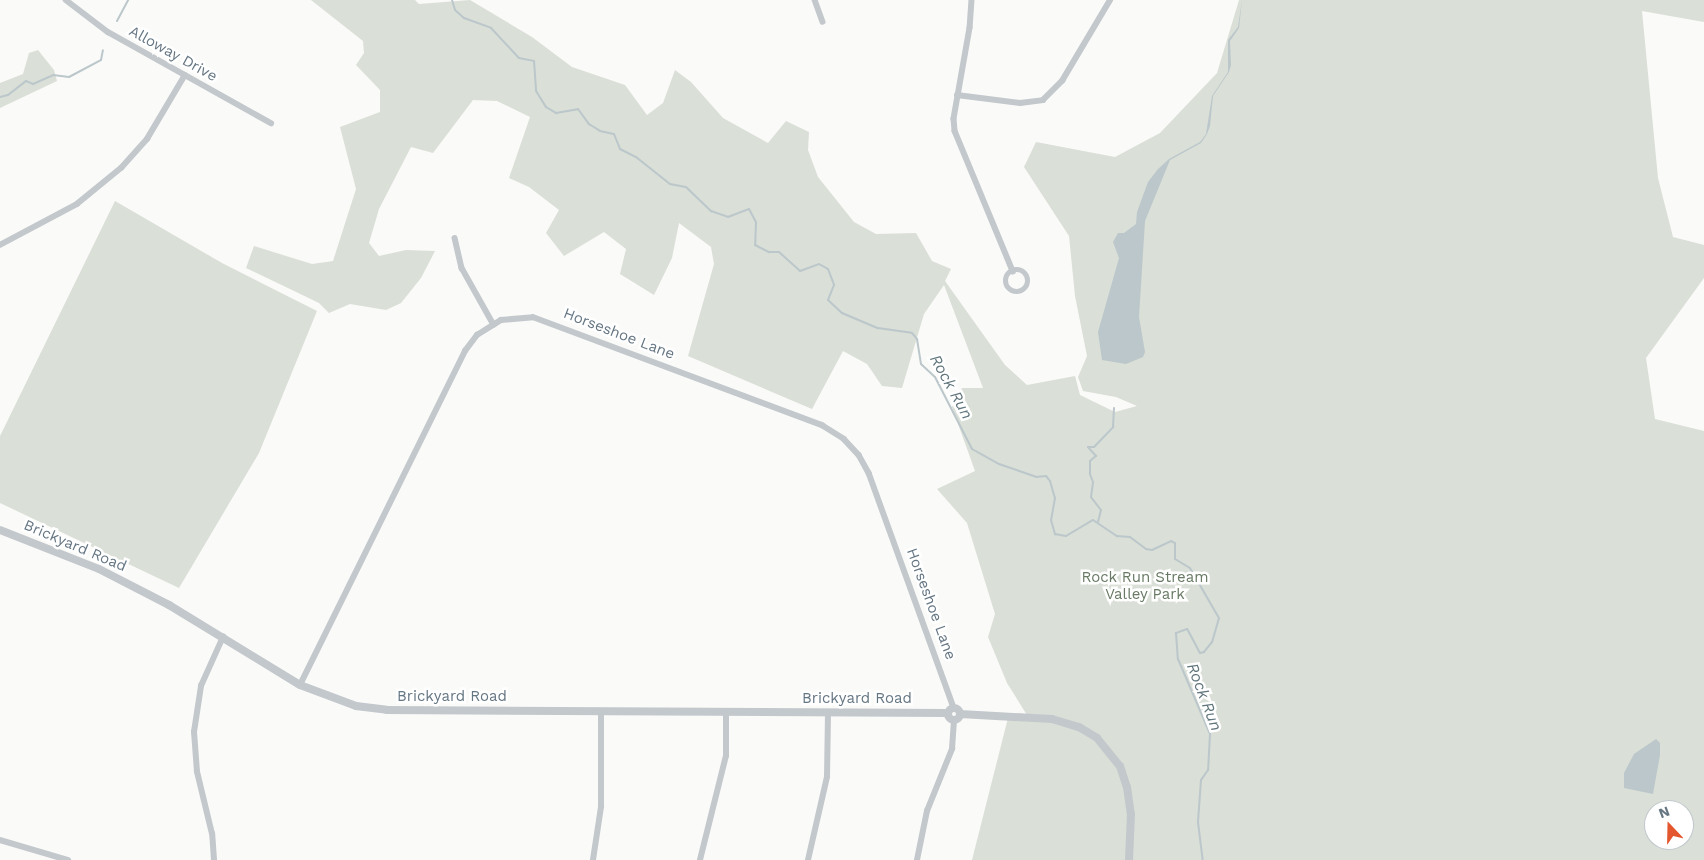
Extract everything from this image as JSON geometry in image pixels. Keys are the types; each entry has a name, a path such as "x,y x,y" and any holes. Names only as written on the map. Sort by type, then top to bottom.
{"street":[{"name":"Alloway Drive","path":"66,0 108,32 271,123"},
{"path":"816,0 823,22"},
{"path":"972,0 970,28 954,119 958,144 1013,271"},
{"path":"957,95 1020,103 1043,100 1062,81 1110,0"},
{"path":"0,245 72,208 121,168 146,139 185,75"},
{"path":"455,238 462,268 494,324"},
{"name":"Horseshoe Lane","path":"300,685 464,351 477,335 494,324 515,317 548,320 822,425 844,439 859,455 869,474 950,710"},
{"name":"Brickyard Road","path":"0,530 99,569 169,605 300,685 343,703 387,710 828,713 950,710"},
{"path":"214,860 212,834 197,772 194,732 202,686 223,638"},
{"path":"950,710 960,714 1052,719 1079,727 1097,738 1120,766 1127,787 1131,814 1129,860"},
{"path":"917,860 927,811 952,749 954,720 950,710"},
{"path":"593,860 601,807 600,712"},
{"path":"700,860 726,756 726,712"},
{"path":"808,860 827,777 828,713"},
{"path":"954,720 960,714"},
{"path":"0,840 68,860"}],"green space":[{"name":"Rock Run Stream Valley Park","path":"311,0 415,0 419,4 470,0 532,37 572,67 625,85 647,115 663,103 675,70 691,82 723,118 768,143 786,121 809,132 808,150 818,177 854,222 876,234 916,233 932,261 951,269 945,281 1005,365 1027,385 1075,376 1080,395 1115,412 1137,406 1116,397 1083,391 1078,377 1087,356 1075,296 1069,236 1024,167 1036,142 1115,157 1160,133 1217,73 1239,0 1704,0 1704,22 1642,11 1658,178 1673,237 1704,245 1704,278 1646,358 1655,419 1704,431 1704,860 972,860 1009,714 1027,715 1007,683 988,637 995,614 967,523 937,489 975,471 952,407 962,388 983,388 944,285 924,314 902,388 882,386 867,364 843,351 812,409 688,356 714,264 711,247 679,223 672,258 654,295 620,274 626,249 604,232 564,256 546,233 559,210 529,187 509,178 530,117 497,101 473,100 433,153 411,147 379,209 369,243 379,256 406,250 435,251 421,278 401,303 386,310 350,304 329,313 319,303 246,268 254,246 312,264 333,261 356,189 340,127 380,112 380,90 356,65 364,53 363,41"},
{"path":"38,50 54,70 57,81 0,108 0,83 23,74 29,53"},
{"path":"115,201 222,263 317,311 259,453 179,588 0,503 0,436"}],"shaded area":[{"path":"1242,0 1239,28 1230,41 1231,65 1229,72 1213,96 1210,126 1207,134 1201,143 1170,160 1145,221 1139,317 1145,352 1143,357 1126,364 1102,360 1098,332 1119,258 1113,242 1118,233 1124,233 1136,224 1137,212 1148,182 1158,169 1169,159 1200,142 1206,134 1212,96 1228,72 1228,40 1238,27"},
{"path":"1656,739 1660,743 1660,755 1653,794 1624,788 1624,773 1634,754"}],"waterway":[{"path":"117,21 128,0"},
{"name":"Rock Run","path":"452,0 455,10 464,18 491,28 519,58 534,61 536,91 546,107 556,113 578,109 589,124 600,131 614,134 620,149 636,157 670,184 686,187 711,211 728,217 749,209 756,222 755,245 769,252 779,252 800,271 819,264 828,269 834,285 828,300 842,313 878,328 912,333 917,339 921,364 935,377 972,449 999,464 1036,477 1046,476 1050,481 1055,498 1051,520 1055,534 1066,536 1093,520 1117,536 1130,537 1146,549 1152,550 1171,541 1175,543 1175,559 1190,568 1219,618 1212,642 1204,652 1200,653 1187,629 1176,633 1178,659 1210,734 1208,770 1201,780 1198,822 1203,860"},
{"path":"0,97 8,95 26,81 33,84 53,75 69,77 101,60 103,50"},
{"path":"1098,522 1101,510 1091,497 1093,482 1090,474 1090,461 1096,456 1088,447 1094,447 1113,427 1114,408"}]}
